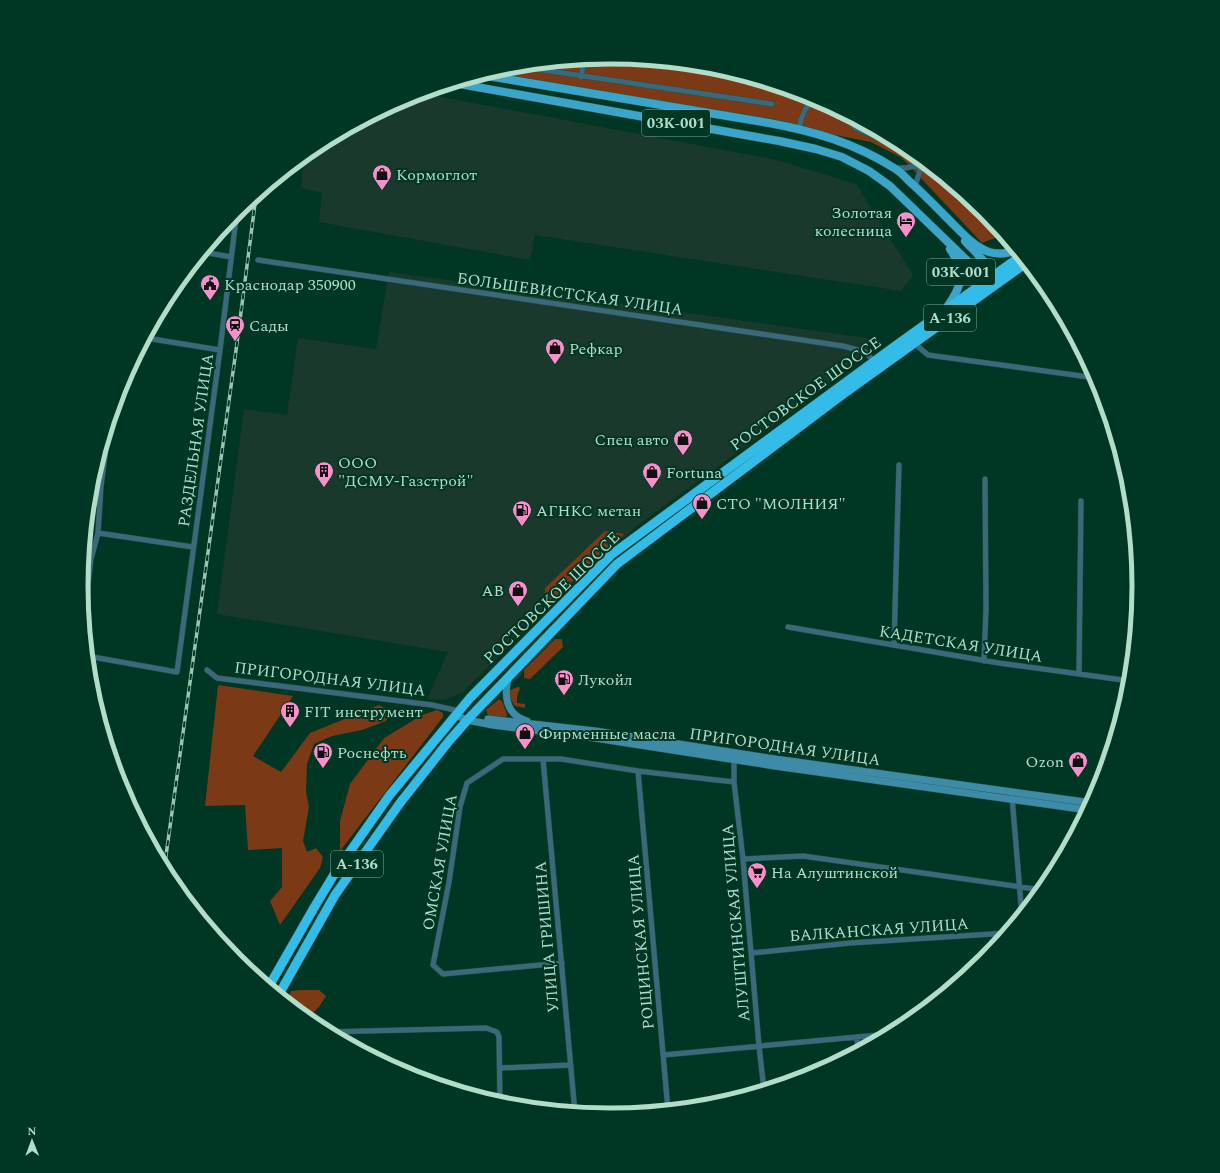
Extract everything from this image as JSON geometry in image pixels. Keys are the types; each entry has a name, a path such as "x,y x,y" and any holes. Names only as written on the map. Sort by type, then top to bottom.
{"highway":[{"name":"РОСТОВСКОЕ ШОССЕ","path":"280,992 335,895 400,803 469,718 618,564 801,426 944,312 1017,259"},
{"name":"РОСТОВСКОЕ ШОССЕ","path":"271,984 335,873 389,796 455,712 611,555 877,365 914,343 1023,265"}],"main road":[{"name":"03К-001","path":"495,77 799,128 844,141 895,168 924,194 959,230 980,248 989,252 1011,252"},
{"name":"03К-001","path":"465,85 816,148 842,157 869,171 890,186 982,275 993,277"},
{"name":"03К-001","path":"924,194 984,262 993,277"},
{"name":"03К-001","path":"939,234 954,255 962,276 959,289 944,312"},
{"name":"А-136","path":"986,292 992,282 993,277 1010,275"}],"street":[{"path":"581,76 583,65"},
{"path":"536,69 772,104"},
{"path":"799,128 801,116 808,103"},
{"path":"855,125 856,128 874,136"},
{"path":"895,168 906,168 918,165 920,171 915,186"},
{"name":"РАЗДЕЛЬНАЯ УЛИЦА","path":"92,657 176,672 194,547 235,223"},
{"path":"208,253 231,257"},
{"name":"БОЛЬШЕВИСТСКАЯ УЛИЦА","path":"258,260 843,346 865,352 877,365"},
{"path":"150,339 220,350"},
{"path":"914,343 928,355 1089,377"},
{"path":"88,584 91,559 98,533 101,486 106,447"},
{"path":"894,646 899,465"},
{"path":"984,661 986,608 985,480"},
{"path":"1079,674 1081,501"},
{"path":"98,533 194,547"},
{"name":"КАДЕТСКАЯ УЛИЦА","path":"788,628 984,661 1123,680"},
{"name":"ПРИГОРОДНАЯ УЛИЦА","path":"207,670 217,678 432,705 493,725 734,756 1012,795 1086,802"},
{"path":"508,678 506,699 514,714 519,719 543,725"},
{"name":"ПРИГОРОДНАЯ УЛИЦА","path":"469,718 595,731 734,756"},
{"name":"АЛУШТИНСКАЯ УЛИЦА","path":"734,756 734,782 743,860 763,1085"},
{"name":"ОМСКАЯ УЛИЦА","path":"543,759 503,759 467,783 460,807 449,882 433,965 443,974 562,963"},
{"path":"543,759 561,759 638,771 734,782"},
{"name":"УЛИЦА ГРИШИНА","path":"543,759 575,1108"},
{"name":"РОЩИНСКАЯ УЛИЦА","path":"638,771 668,1106"},
{"path":"1012,795 1022,909"},
{"name":"ПРИГОРОДНАЯ УЛИЦА","path":"1012,795 1083,809"},
{"path":"743,860 803,856 1036,889"},
{"name":"БАЛКАНСКАЯ УЛИЦА","path":"752,953 850,943 1001,933"},
{"path":"337,1032 486,1028 497,1032 499,1037 500,1097"},
{"path":"663,1055 877,1035"},
{"path":"857,1037 858,1046"},
{"path":"500,1068 571,1065"}],"shaded area":[{"path":"576,65 644,65 678,68 712,74 778,92 841,118 900,152 955,194 998,237 982,243 902,158 871,142 799,128 495,77 542,68"},
{"path":"433,95 777,160 856,184 913,275 901,291 535,235 530,260 319,222 322,193 301,188 303,164 320,152 379,118"},
{"path":"389,272 881,340 880,345 764,433 642,522 586,570 463,692 445,700 427,699 448,652 217,614 244,409 287,415 298,338 376,349"},
{"path":"605,531 624,534 551,601 545,600 545,588"},
{"path":"555,639 562,639 563,647 530,679 524,678 524,670"},
{"path":"218,685 293,696 253,756 281,772 310,733 379,705 392,712 386,721 362,730 332,736 314,744 307,764 306,792 309,807 303,841 307,852 316,848 323,857 320,868 280,925 270,901 282,887 282,848 248,850 245,805 205,806"},
{"path":"518,687 520,688 517,703 525,704 525,708 515,706 508,692"},
{"path":"499,699 502,701 507,714 506,717 489,716 486,710"},
{"path":"437,710 443,713 443,717 340,851 340,821 350,784 384,738 422,715"},
{"path":"319,990 326,996 319,1007 311,1015 288,998 291,991"}],"railway":[{"path":"165,860 255,204"}],"place":[{"name":"Кормоглот","path":"382,191"},
{"name":"Золотая колесница","path":"906,238"},
{"name":"Краснодар 350900","path":"210,301"},
{"name":"Сады","path":"235,342"},
{"name":"Рефкар","path":"555,365"},
{"name":"Спец авто","path":"683,456"},
{"name":"ООО \"ДСМУ-Газстрой\"","path":"324,488"},
{"name":"Fortuna","path":"652,489"},
{"name":"СТО \"МОЛНИЯ\"","path":"702,520"},
{"name":"АГНКС метан","path":"522,527"},
{"name":"АВ","path":"518,607"},
{"name":"Лукойл","path":"564,696"},
{"name":"FIT инструмент","path":"290,728"},
{"name":"Фирменные масла","path":"525,750"},
{"name":"Роснефть","path":"323,769"},
{"name":"Ozon","path":"1078,778"},
{"name":"На Алуштинской","path":"757,889"}]}
